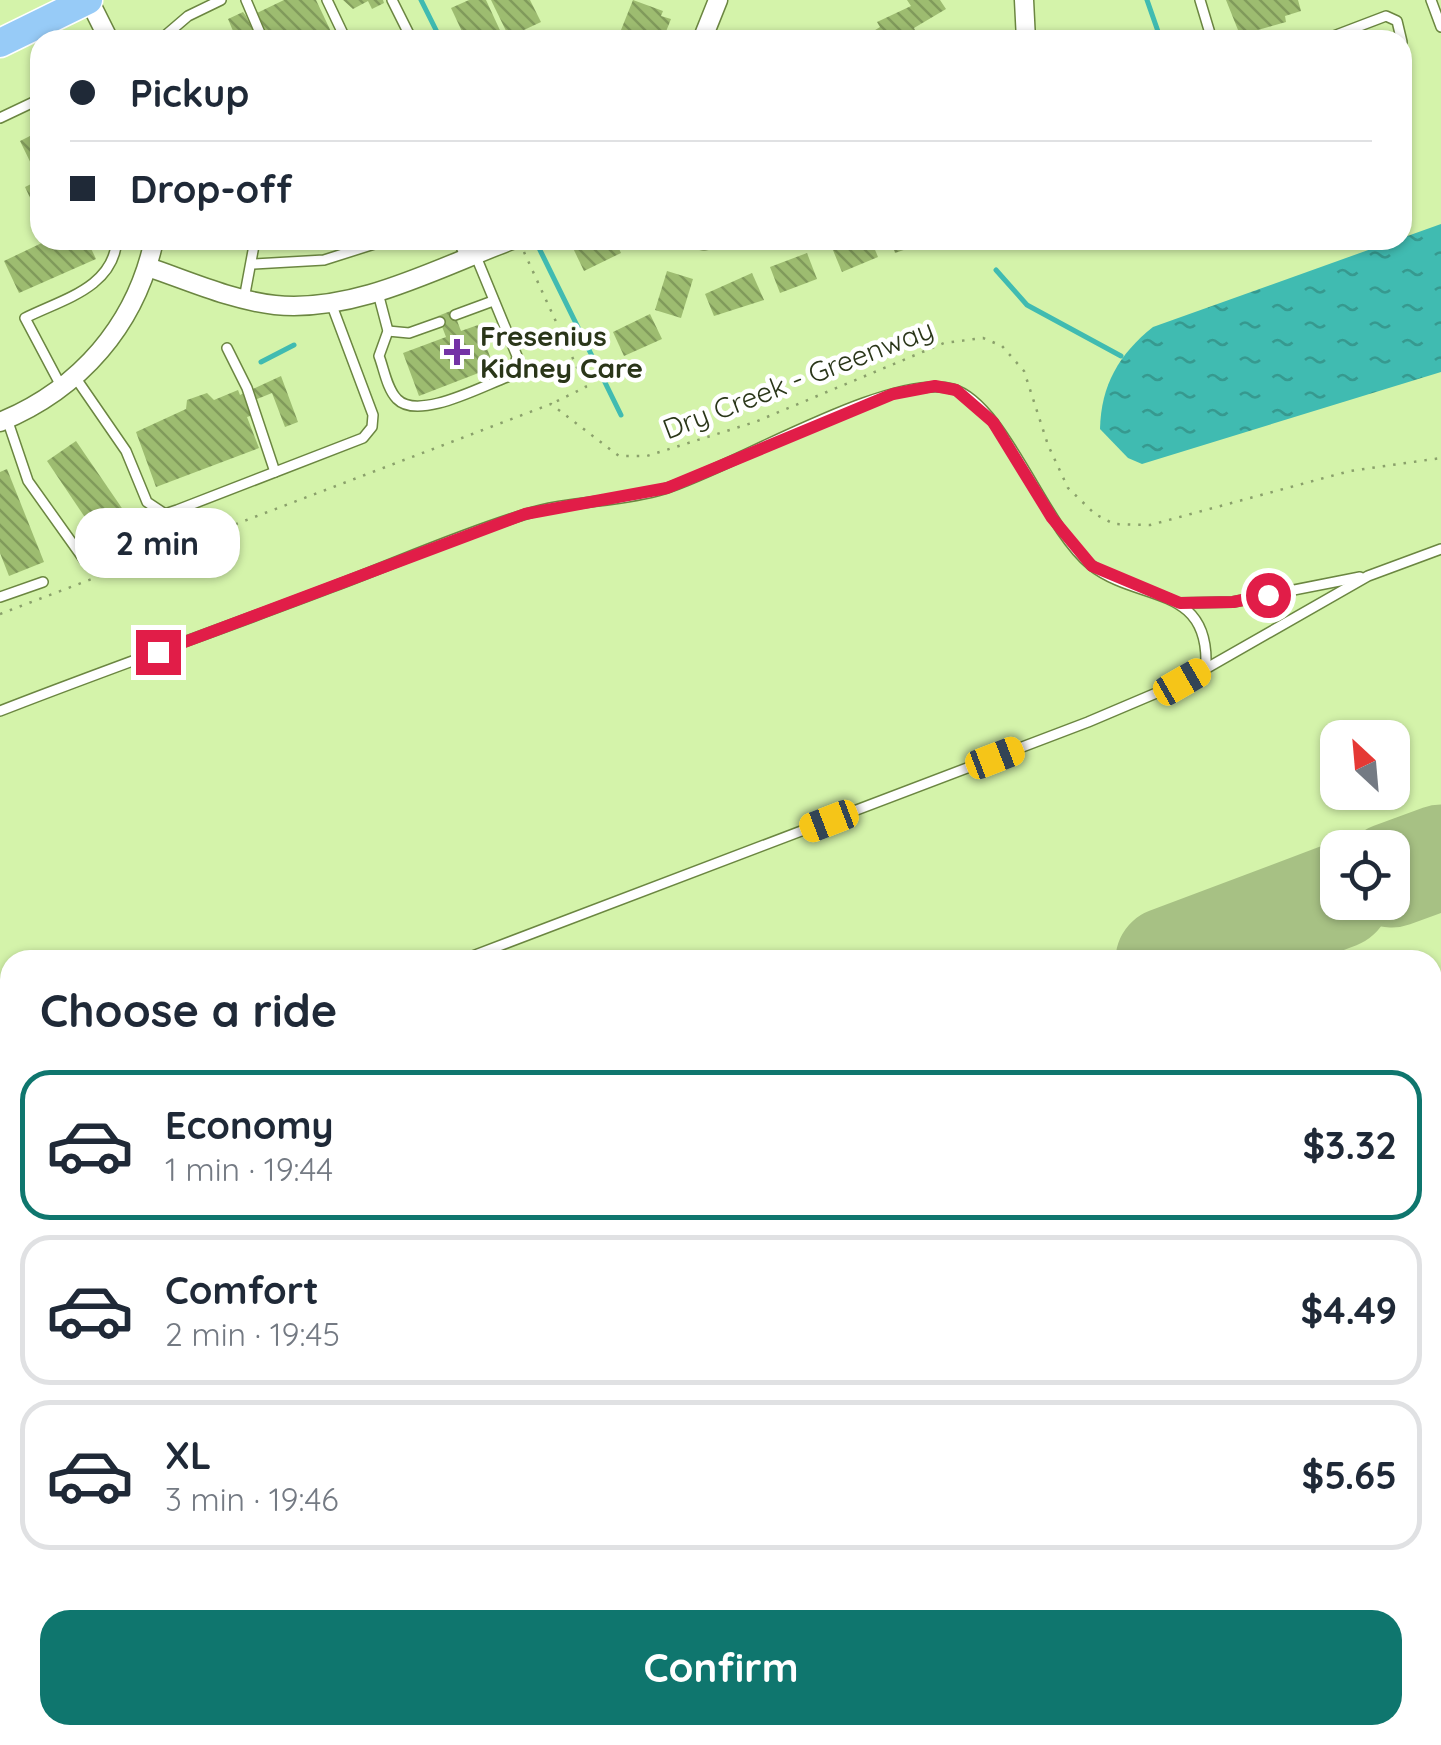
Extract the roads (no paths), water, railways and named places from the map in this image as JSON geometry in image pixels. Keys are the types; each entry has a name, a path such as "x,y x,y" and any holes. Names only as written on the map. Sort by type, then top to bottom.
{"main road":[{"path":"0,43 88,0"}],"street":[{"path":"88,0 104,30"},
{"path":"706,30 718,0"},
{"path":"1024,0 1026,30"},
{"path":"3,421 69,383 112,339 148,267 152,250"},
{"path":"148,267 244,299 273,304 331,303 377,291 466,251"}],"lane":[{"path":"172,30 188,16 221,0"},
{"path":"246,0 259,30"},
{"path":"327,0 341,30"},
{"path":"392,0 406,30"},
{"path":"1200,0 1209,30"},
{"path":"1431,0 1441,27"},
{"path":"1349,30 1386,16 1398,22 1400,30"},
{"path":"0,118 30,104"},
{"path":"116,250 114,262 102,280 25,318 69,383 126,451 154,510 169,512 363,438 372,427 373,416 331,303"},
{"path":"244,299 254,250"},
{"path":"253,264 324,260 356,250"},
{"path":"377,291 388,330 379,356 390,386 405,405 426,408 514,371 517,356 466,251"},
{"path":"455,316 493,301"},
{"path":"388,330 410,333 440,322"},
{"path":"227,348 248,388 275,472"},
{"path":"0,711 525,514 667,488 893,394 935,386 956,390 993,422 1052,518 1092,566 1180,603 1195,615 1206,636 1206,662 1182,682"},
{"path":"3,421 28,481 85,560"},
{"path":"488,950 1088,722 1182,682 1368,576 1441,549"},
{"path":"1180,603 1233,602 1368,576"},
{"path":"0,597 43,582"}],"water":[{"path":"1441,224 1441,372 1142,464 1128,458 1100,429 1104,398 1114,372 1153,327 1368,250 1412,250 1412,234"}],"waterway":[{"path":"421,0 436,30"},
{"path":"1147,0 1158,30"},
{"path":"540,250 621,415"},
{"path":"996,270 1027,305 1121,356"},
{"path":"261,362 294,345"}],"place":[{"name":"Fresenius Kidney Care","path":"457,352"}]}
